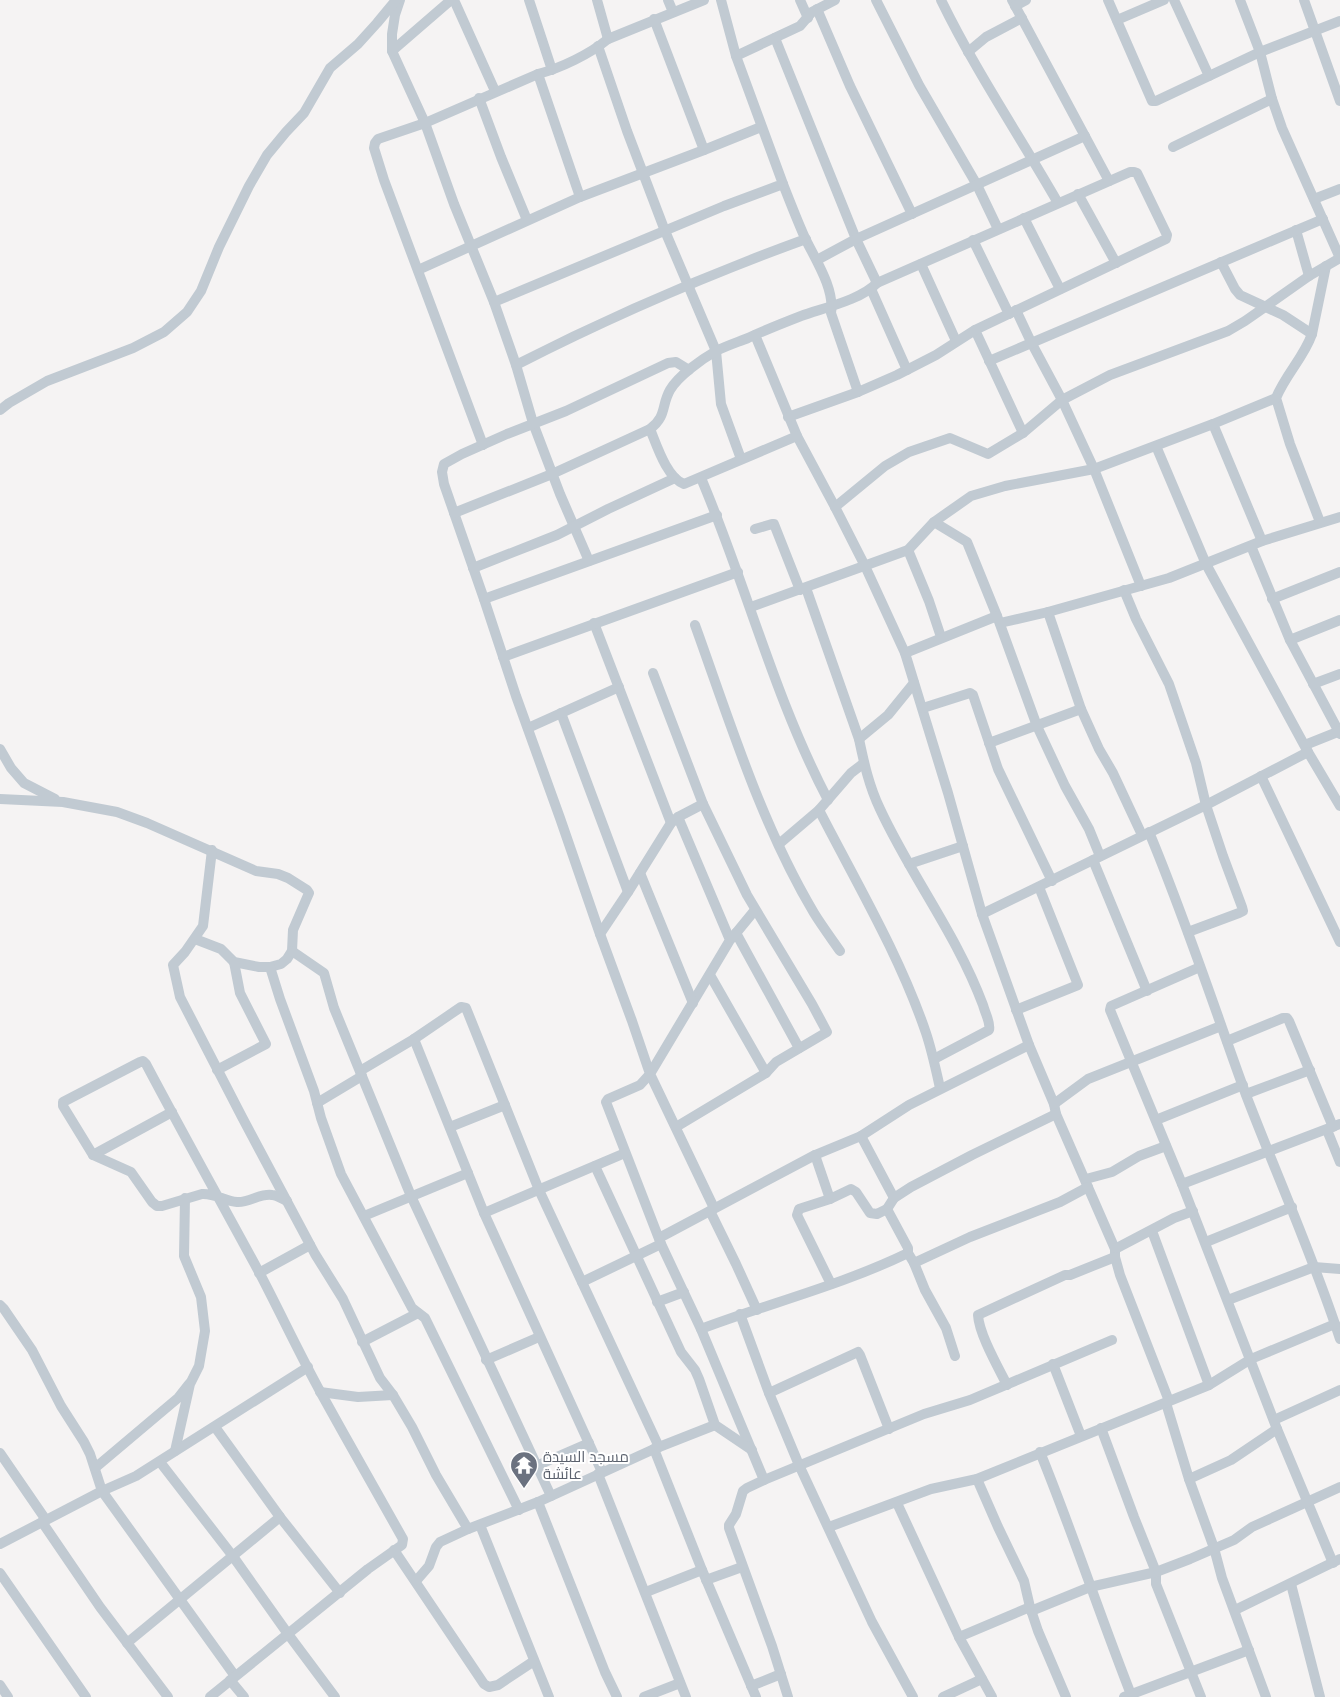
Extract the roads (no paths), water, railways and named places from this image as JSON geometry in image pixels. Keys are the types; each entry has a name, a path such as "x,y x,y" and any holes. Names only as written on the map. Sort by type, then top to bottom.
{"street":[{"path":"398,0 392,34 392,51 425,123 451,196 494,302 516,365 533,423 552,474 589,561"},
{"path":"0,410 47,381 133,348 164,332 187,312 201,291 219,247 249,186 267,155 304,113 330,68 364,37 398,0"},
{"path":"392,51 452,0 495,91"},
{"path":"528,0 552,70"},
{"path":"596,0 608,38"},
{"path":"668,0 673,12"},
{"path":"482,445 384,180 374,148 375,143 378,139 425,123 495,91 552,70 598,46 608,38 704,0"},
{"path":"722,0 736,56 782,184 827,286 832,306 831,313 858,392"},
{"path":"800,0 808,18"},
{"path":"736,56 800,26 816,9 835,0"},
{"path":"876,0 919,85 977,185 998,230"},
{"path":"941,0 984,80 1058,203"},
{"path":"1026,0 1014,3 1109,181"},
{"path":"1108,0 1152,101 1156,101 1260,52 1340,21"},
{"path":"1117,20 1164,0"},
{"path":"1174,0 1209,76"},
{"path":"835,507 885,466 908,452 950,438 988,454 1023,433 1062,400 1110,376 1228,331 1309,276 1340,258 1282,128 1272,100 1260,52 1240,0"},
{"path":"1304,0 1337,86 1340,101"},
{"path":"816,9 850,86 912,214"},
{"path":"968,52 986,37 1022,18"},
{"path":"654,20 704,150"},
{"path":"775,38 907,370"},
{"path":"598,46 610,84 665,231 716,351 721,404 741,459"},
{"path":"538,74 580,196"},
{"path":"479,98 527,220"},
{"path":"1173,147 1272,100"},
{"path":"418,270 580,196 643,174 761,126"},
{"path":"817,260 856,239 1085,136"},
{"path":"454,513 552,474 650,429 661,418 671,388 689,370 716,351 801,316 832,306 973,240 1078,194 1130,172 1137,173 1167,235 1166,239 975,330 936,355 907,370 858,392 788,417"},
{"path":"494,302 724,206 782,184"},
{"path":"1314,199 1340,189"},
{"path":"1078,194 1116,264"},
{"path":"1024,218 1060,289"},
{"path":"989,361 1323,219"},
{"path":"1296,230 1309,276"},
{"path":"516,365 574,336 689,284 806,239"},
{"path":"973,240 1062,400 1094,469 1141,586"},
{"path":"1221,262 1240,295 1283,315 1312,334"},
{"path":"921,264 956,341"},
{"path":"751,607 908,550 934,522 971,496 1005,486 1094,469 1276,398 1288,374 1309,344 1326,266"},
{"path":"975,330 1023,433"},
{"path":"755,335 788,417 865,566 905,653 923,708 982,914 1029,1044 1115,1253 1130,1303 1167,1402 1189,1479 1214,1548 1222,1578 1236,1610 1266,1697"},
{"path":"689,370 676,362 668,362 596,398 453,458 444,464 442,472 444,484 503,657 650,1074 676,1127 757,1310"},
{"path":"1276,398 1287,435 1320,522"},
{"path":"1213,424 1262,542"},
{"path":"650,429 664,461 675,478 684,484 797,436"},
{"path":"1156,446 1206,564 1340,806"},
{"path":"473,568 574,527 675,478"},
{"path":"701,478 717,515 792,723 810,766 828,800"},
{"path":"484,599 717,515"},
{"path":"905,653 941,637 999,619 1048,612 1187,572 1262,542 1340,517"},
{"path":"934,522 967,542 999,619 1037,726 1065,786 1089,829 1097,858 1147,990"},
{"path":"755,529 774,524 803,589 859,739 864,763 880,809 909,864 959,950 976,987 990,1027 988,1030 934,1060"},
{"path":"982,914 1206,805 1261,776 1307,748 1340,732 1290,640 1251,546"},
{"path":"908,550 929,601 941,637"},
{"path":"503,657 738,572"},
{"path":"1272,599 1340,572"},
{"path":"1124,590 1139,626 1169,684 1196,763 1206,805 1243,911 1188,932"},
{"path":"1048,612 1081,709 1099,750 1113,772 1145,834 1188,932 1268,1152 1292,1207 1340,1339"},
{"path":"1290,640 1340,620"},
{"path":"594,623 675,820 733,936 799,1048"},
{"path":"694,625 755,788 779,844 815,914 840,951"},
{"path":"653,673 703,804 755,910 827,1032 776,1062 766,1073 676,1127"},
{"path":"1313,684 1340,674"},
{"path":"859,739 888,715 914,683"},
{"path":"528,728 619,686"},
{"path":"923,708 972,694 1009,793 1052,881"},
{"path":"989,743 1081,709"},
{"path":"561,713 628,892"},
{"path":"0,749 11,768 24,783 45,795 63,802"},
{"path":"779,844 819,810 851,773 864,763"},
{"path":"1261,776 1340,942"},
{"path":"0,799 63,802 117,812 212,850 256,871 278,874 288,878 307,890 309,896 298,915 293,930 292,951 287,959 281,964 270,967 234,962"},
{"path":"600,934 675,820 703,804"},
{"path":"819,810 887,941 917,1008 934,1060 940,1088"},
{"path":"909,864 963,846"},
{"path":"212,850 205,922 195,939 174,963 173,967 180,997 310,1245 343,1299 380,1378 393,1395 468,1529"},
{"path":"640,873 693,1004"},
{"path":"1016,1010 1078,985 1039,887"},
{"path":"755,910 733,936 650,1074 640,1086 606,1100 612,1120 660,1241 701,1328 764,1480"},
{"path":"195,939 221,949 234,962 240,993 266,1044 218,1070"},
{"path":"292,951 324,973 334,1008 411,1196 550,1496"},
{"path":"270,967 341,1174 412,1308 425,1318 520,1510"},
{"path":"1200,967 1109,1008 1206,1242 1275,1425 1308,1502 1337,1561 1236,1610"},
{"path":"710,975 766,1073"},
{"path":"317,1103 461,1007 466,1008 539,1190 656,1448 706,1580 756,1697"},
{"path":"1227,1041 1283,1018 1289,1021 1333,1127 1340,1162"},
{"path":"831,1284 808,1238 797,1211 799,1209 830,1199 851,1189 856,1192 870,1213 877,1214 887,1208 894,1198 1055,1109 1088,1079 1221,1026"},
{"path":"414,1039 484,1213 588,1443 686,1697"},
{"path":"582,1282 636,1256 712,1210 815,1155 861,1136 909,1105 940,1088 1029,1044"},
{"path":"210,1697 368,1569 402,1545 403,1539 320,1392 259,1273 218,1197 172,1112 143,1062 63,1102 63,1106 92,1155 131,1172 152,1202 157,1206 202,1194 218,1197 241,1202 271,1194 287,1200"},
{"path":"1156,1120 1310,1070"},
{"path":"450,1127 505,1105"},
{"path":"92,1155 172,1112"},
{"path":"1182,1184 1333,1127"},
{"path":"861,1136 894,1198"},
{"path":"914,1263 970,1237 1060,1202 1087,1183 1112,1172 1139,1156 1166,1146"},
{"path":"484,1213 625,1153"},
{"path":"815,1155 830,1199"},
{"path":"595,1166 680,1352 695,1370 715,1425 752,1450"},
{"path":"364,1216 468,1173"},
{"path":"175,1451 190,1384 198,1366 206,1331 201,1297 184,1256 185,1198"},
{"path":"1206,1242 1292,1207"},
{"path":"887,1208 908,1248 908,1253 914,1263 924,1290 946,1328 955,1356"},
{"path":"1007,1385 978,1322 978,1315 1065,1275 1070,1275 1115,1253 1174,1218 1193,1211"},
{"path":"1152,1231 1209,1385"},
{"path":"259,1273 310,1245"},
{"path":"701,1328 878,1268 908,1253"},
{"path":"1228,1300 1314,1267 1340,1270"},
{"path":"657,1302 684,1292"},
{"path":"0,1304 32,1350 69,1420 84,1442 102,1491 179,1600 244,1697"},
{"path":"362,1342 418,1314"},
{"path":"740,1314 769,1393 799,1465 872,1622 913,1697"},
{"path":"829,1527 930,1489 977,1479 1209,1385 1251,1359 1335,1324"},
{"path":"486,1360 540,1337"},
{"path":"788,1697 772,1646 729,1530 729,1525 736,1514 744,1491 799,1465 924,1414 970,1400 1112,1340"},
{"path":"769,1393 858,1352 888,1429"},
{"path":"1053,1364 1081,1436"},
{"path":"0,1544 102,1491 136,1476 308,1367"},
{"path":"95,1468 178,1398 190,1384"},
{"path":"1189,1479 1231,1460 1275,1425 1340,1390"},
{"path":"320,1392 358,1396 393,1395"},
{"path":"416,1581 429,1566 436,1547 440,1542 468,1529 520,1510 656,1448 715,1425"},
{"path":"215,1427 280,1518 340,1593"},
{"path":"1101,1428 1156,1572 1156,1584 1201,1697"},
{"path":"536,1466 588,1443"},
{"path":"1040,1452 1076,1543 1129,1696 1249,1650"},
{"path":"0,1453 127,1644 168,1697"},
{"path":"160,1462 232,1555 335,1697"},
{"path":"977,1479 1024,1581 1030,1609 1046,1653 1066,1697"},
{"path":"959,1636 1090,1587 1156,1572 1234,1540 1252,1527 1340,1487"},
{"path":"538,1502 605,1672 617,1697"},
{"path":"897,1502 959,1636 992,1697"},
{"path":"127,1644 232,1555 280,1518"},
{"path":"480,1525 549,1697"},
{"path":"394,1550 484,1684 489,1687 498,1686 534,1661"},
{"path":"706,1580 742,1567"},
{"path":"646,1592 702,1570"},
{"path":"0,1573 86,1697"},
{"path":"1291,1584 1320,1697"},
{"path":"751,1686 781,1674"},
{"path":"943,1697 982,1679"},
{"path":"644,1697 680,1683"},
{"path":"0,1685 8,1697"}],"place":[{"name":"مسجد السيدة عائشة","path":"524,1489"}]}
